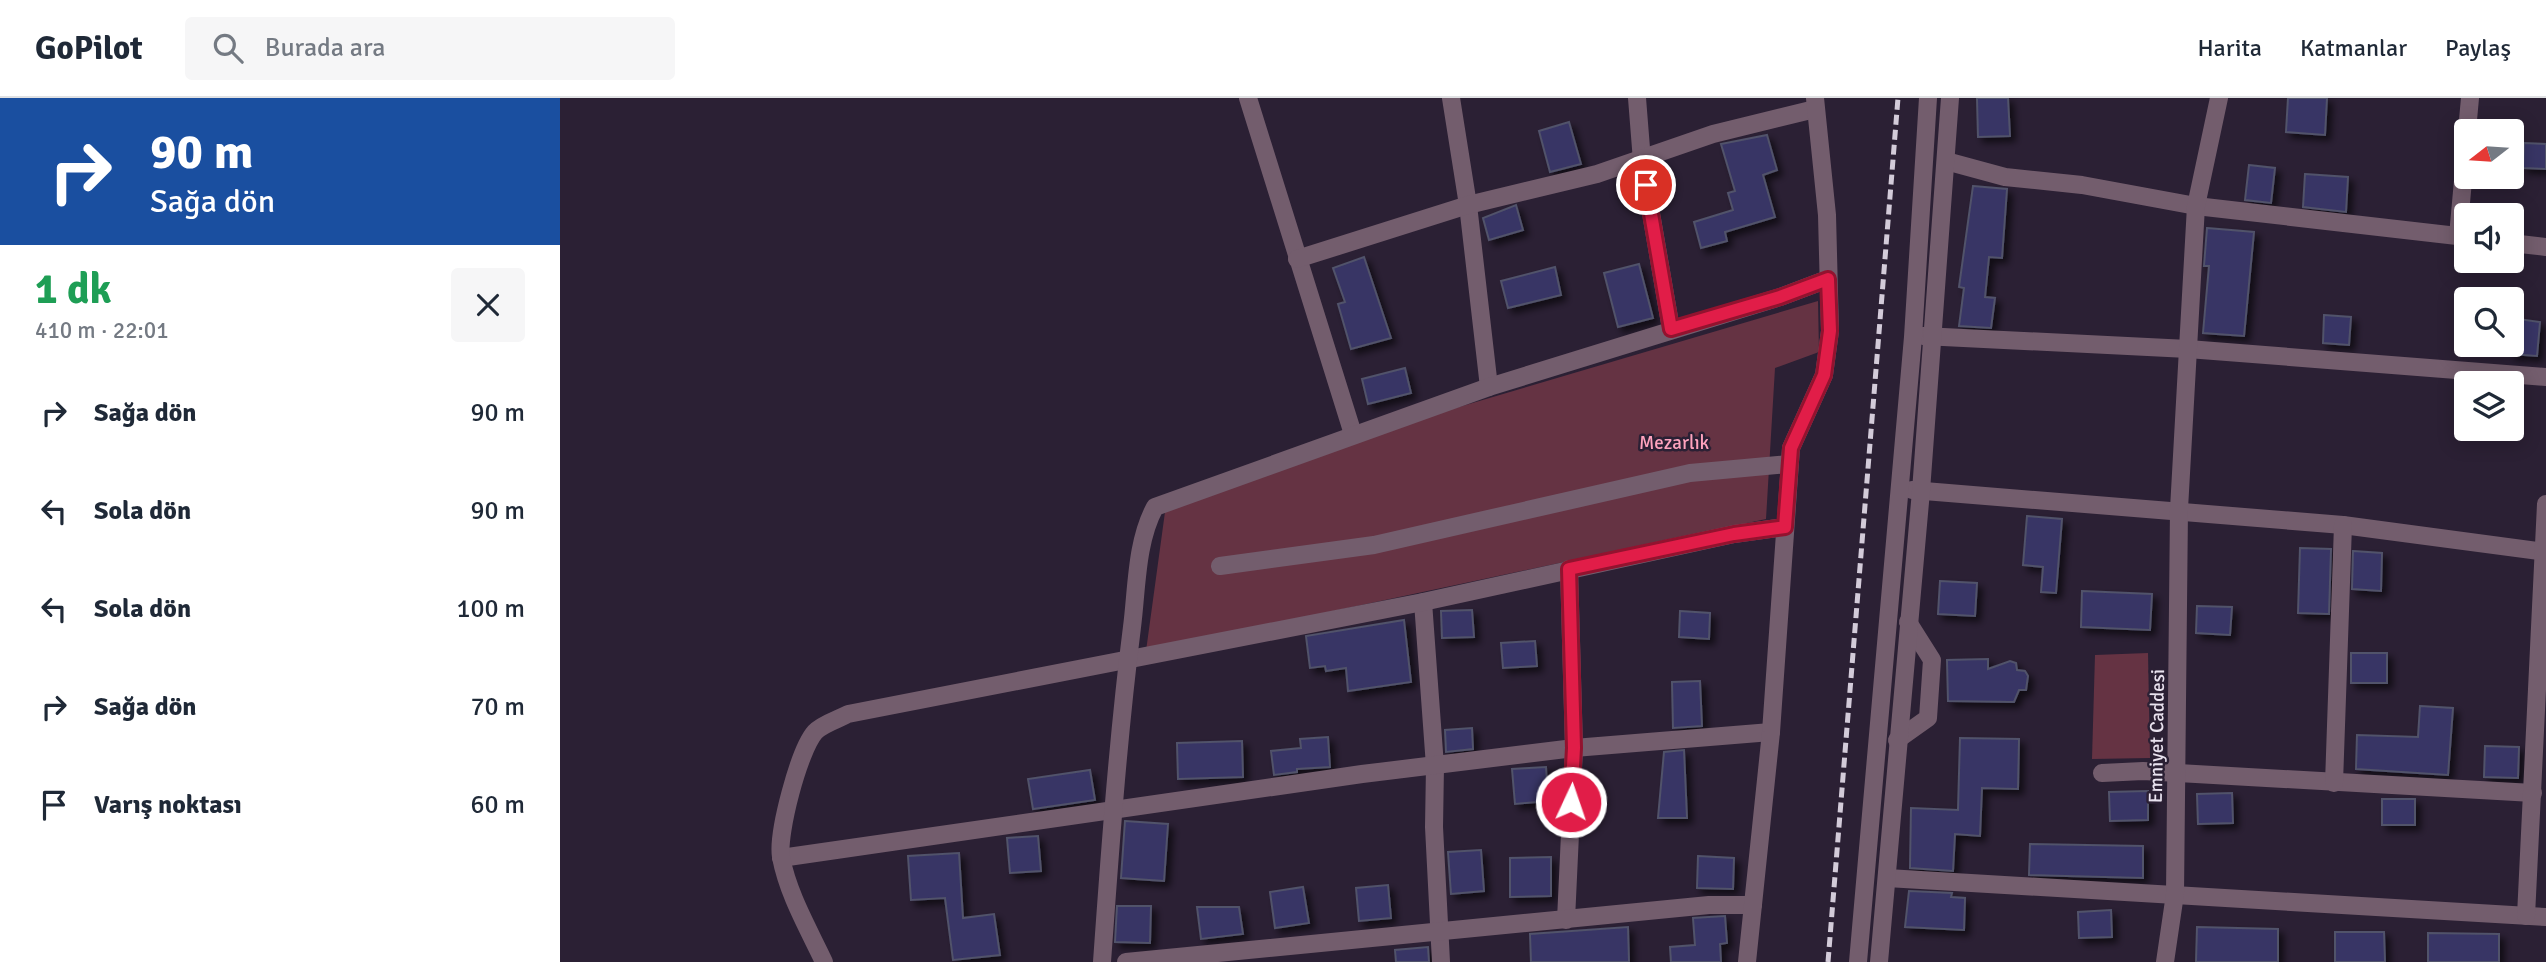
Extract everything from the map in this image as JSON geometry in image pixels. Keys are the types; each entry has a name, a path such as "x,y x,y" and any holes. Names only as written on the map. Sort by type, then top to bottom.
{"street":[{"path":"1248,98 1353,434"},
{"path":"1451,98 1468,205 1489,387"},
{"path":"1637,98 1642,161 1671,329"},
{"path":"1858,962 1913,337 1928,98"},
{"path":"1879,962 1921,491 1950,98"},
{"name":"Emniyet Caddesi","path":"2165,962 2175,894 2179,509 2196,206 2219,98"},
{"path":"2468,119 2470,98"},
{"path":"1297,259 1468,205 1642,161 1713,134 1815,103 1827,215 1830,331 1824,375 1791,448 1771,732 1747,962"},
{"path":"1946,160 2005,177 2082,185 2196,206 2454,236"},
{"path":"2524,244 2546,247"},
{"path":"1102,962 1113,810 1128,662 1142,548 1147,522 1155,507 1489,387 1780,297 1828,279"},
{"path":"1913,337 2188,349 2546,377"},
{"path":"1220,566 1374,545 1690,473 1789,464"},
{"path":"1899,488 2179,509 2343,525 2544,552"},
{"path":"2526,916 2546,504"},
{"path":"2334,783 2343,525"},
{"path":"824,962 792,895 781,858 790,790 816,731 848,714 1128,662 1423,602 1734,534 1785,527"},
{"path":"1566,920 1574,748 1569,569"},
{"path":"1423,602 1435,766 1441,962"},
{"path":"1897,740 1928,718 1933,660 1909,622"},
{"path":"781,858 1574,748 1771,732"},
{"path":"2102,773 2177,773 2533,793"},
{"path":"1887,878 2546,916"},
{"path":"1126,962 1709,905 1753,905"}],"green space":[{"name":"Mezarlık","path":"1818,301 1819,352 1775,368 1766,519 1146,651 1165,512 1391,427"},
{"path":"2148,653 2150,758 2092,759 2095,655"}],"building":[{"path":"1977,98 2008,98 2010,136 1978,137"},
{"path":"2288,98 2327,98 2325,135 2286,132"},
{"path":"1569,122 1581,164 1550,172 1539,131"},
{"path":"1767,135 1777,170 1763,175 1775,217 1725,232 1727,241 1701,248 1694,222 1733,210 1728,193 1735,191 1721,144"},
{"path":"2524,143 2546,144 2546,169 2524,168"},
{"path":"2249,165 2275,168 2271,203 2245,200"},
{"path":"2305,174 2348,177 2346,212 2303,207"},
{"path":"1973,186 2007,189 2002,258 1989,257 1985,297 1995,298 1991,328 1959,326 1964,288 1959,287"},
{"path":"1516,205 1523,230 1489,240 1483,218"},
{"path":"2207,228 2254,232 2244,336 2203,333 2209,266 2204,266"},
{"path":"1364,257 1391,338 1351,349 1338,304 1345,302 1333,268"},
{"path":"1639,264 1653,318 1618,327 1604,273"},
{"path":"1555,267 1561,295 1508,308 1501,281"},
{"path":"2324,315 2351,317 2349,345 2323,343"},
{"path":"2524,320 2540,322 2537,356 2524,355"},
{"path":"1405,368 1411,393 1368,404 1362,379"},
{"path":"2027,516 2062,519 2056,593 2041,592 2043,567 2023,565"},
{"path":"2300,548 2331,549 2329,614 2298,613"},
{"path":"2353,551 2382,553 2381,591 2352,589"},
{"path":"1940,581 1977,583 1975,616 1938,614"},
{"path":"2082,591 2152,594 2150,630 2081,627"},
{"path":"2197,606 2232,607 2230,635 2196,633"},
{"path":"1472,610 1474,637 1442,638 1441,611"},
{"path":"1680,611 1710,613 1709,639 1679,637"},
{"path":"1404,620 1411,682 1348,691 1346,668 1326,671 1325,666 1310,668 1306,636"},
{"path":"1535,641 1537,666 1503,668 1501,643"},
{"path":"2351,653 2387,653 2387,683 2351,683"},
{"path":"1988,659 1988,669 2010,661 2016,663 2017,670 2025,671 2028,676 2026,690 2019,690 2014,702 1948,701 1947,660"},
{"path":"1700,681 1702,726 1673,728 1672,682"},
{"path":"2420,706 2453,708 2448,775 2356,769 2357,735 2418,737"},
{"path":"1472,728 1473,749 1446,752 1445,730"},
{"path":"1328,737 1330,767 1297,769 1297,772 1274,775 1271,751 1301,748 1300,739"},
{"path":"1960,738 2019,739 2018,789 1982,788 1980,836 1955,834 1953,871 1910,868 1911,808 1958,810"},
{"path":"1242,741 1243,777 1178,779 1177,743"},
{"path":"2485,746 2519,747 2518,778 2484,777"},
{"path":"1684,750 1687,818 1658,818 1664,752"},
{"path":"1546,767 1548,801 1515,804 1512,769"},
{"path":"1090,770 1095,800 1033,809 1028,779"},
{"path":"2148,791 2148,820 2110,821 2109,792"},
{"path":"2232,793 2233,823 2198,824 2197,794"},
{"path":"2382,799 2415,799 2415,825 2382,825"},
{"path":"1125,821 1168,824 1164,881 1121,878"},
{"path":"1038,836 1041,871 1010,873 1007,838"},
{"path":"2030,844 2143,846 2143,878 2029,875"},
{"path":"1481,850 1484,891 1451,894 1448,852"},
{"path":"959,853 963,918 994,914 1000,955 953,960 945,898 911,900 908,856"},
{"path":"1698,856 1734,858 1733,889 1697,888"},
{"path":"1551,857 1551,896 1510,897 1510,858"},
{"path":"1388,885 1391,918 1359,921 1356,888"},
{"path":"1303,887 1309,923 1275,928 1270,892"},
{"path":"1909,891 1952,893 1951,897 1965,898 1964,930 1905,927"},
{"path":"1117,906 1151,906 1150,943 1115,942"},
{"path":"1197,907 1239,907 1243,934 1201,939"},
{"path":"2111,910 2112,937 2079,938 2078,912"},
{"path":"1725,916 1727,943 1720,944 1721,962 1671,962 1670,947 1695,945 1693,918"},
{"path":"1628,927 1629,962 1531,962 1530,934"},
{"path":"2197,927 2278,929 2278,962 2196,962"},
{"path":"2335,932 2384,932 2385,962 2335,962"},
{"path":"2428,933 2499,934 2499,962 2428,962"},
{"path":"1428,947 1429,962 1396,962 1395,950"}],"railway":[{"path":"1828,962 1898,98"}],"route":[{"path":"1571,802 1574,748 1569,569 1734,534 1785,527 1791,448 1824,375 1830,331 1828,279 1780,297 1671,329 1646,185"}]}
